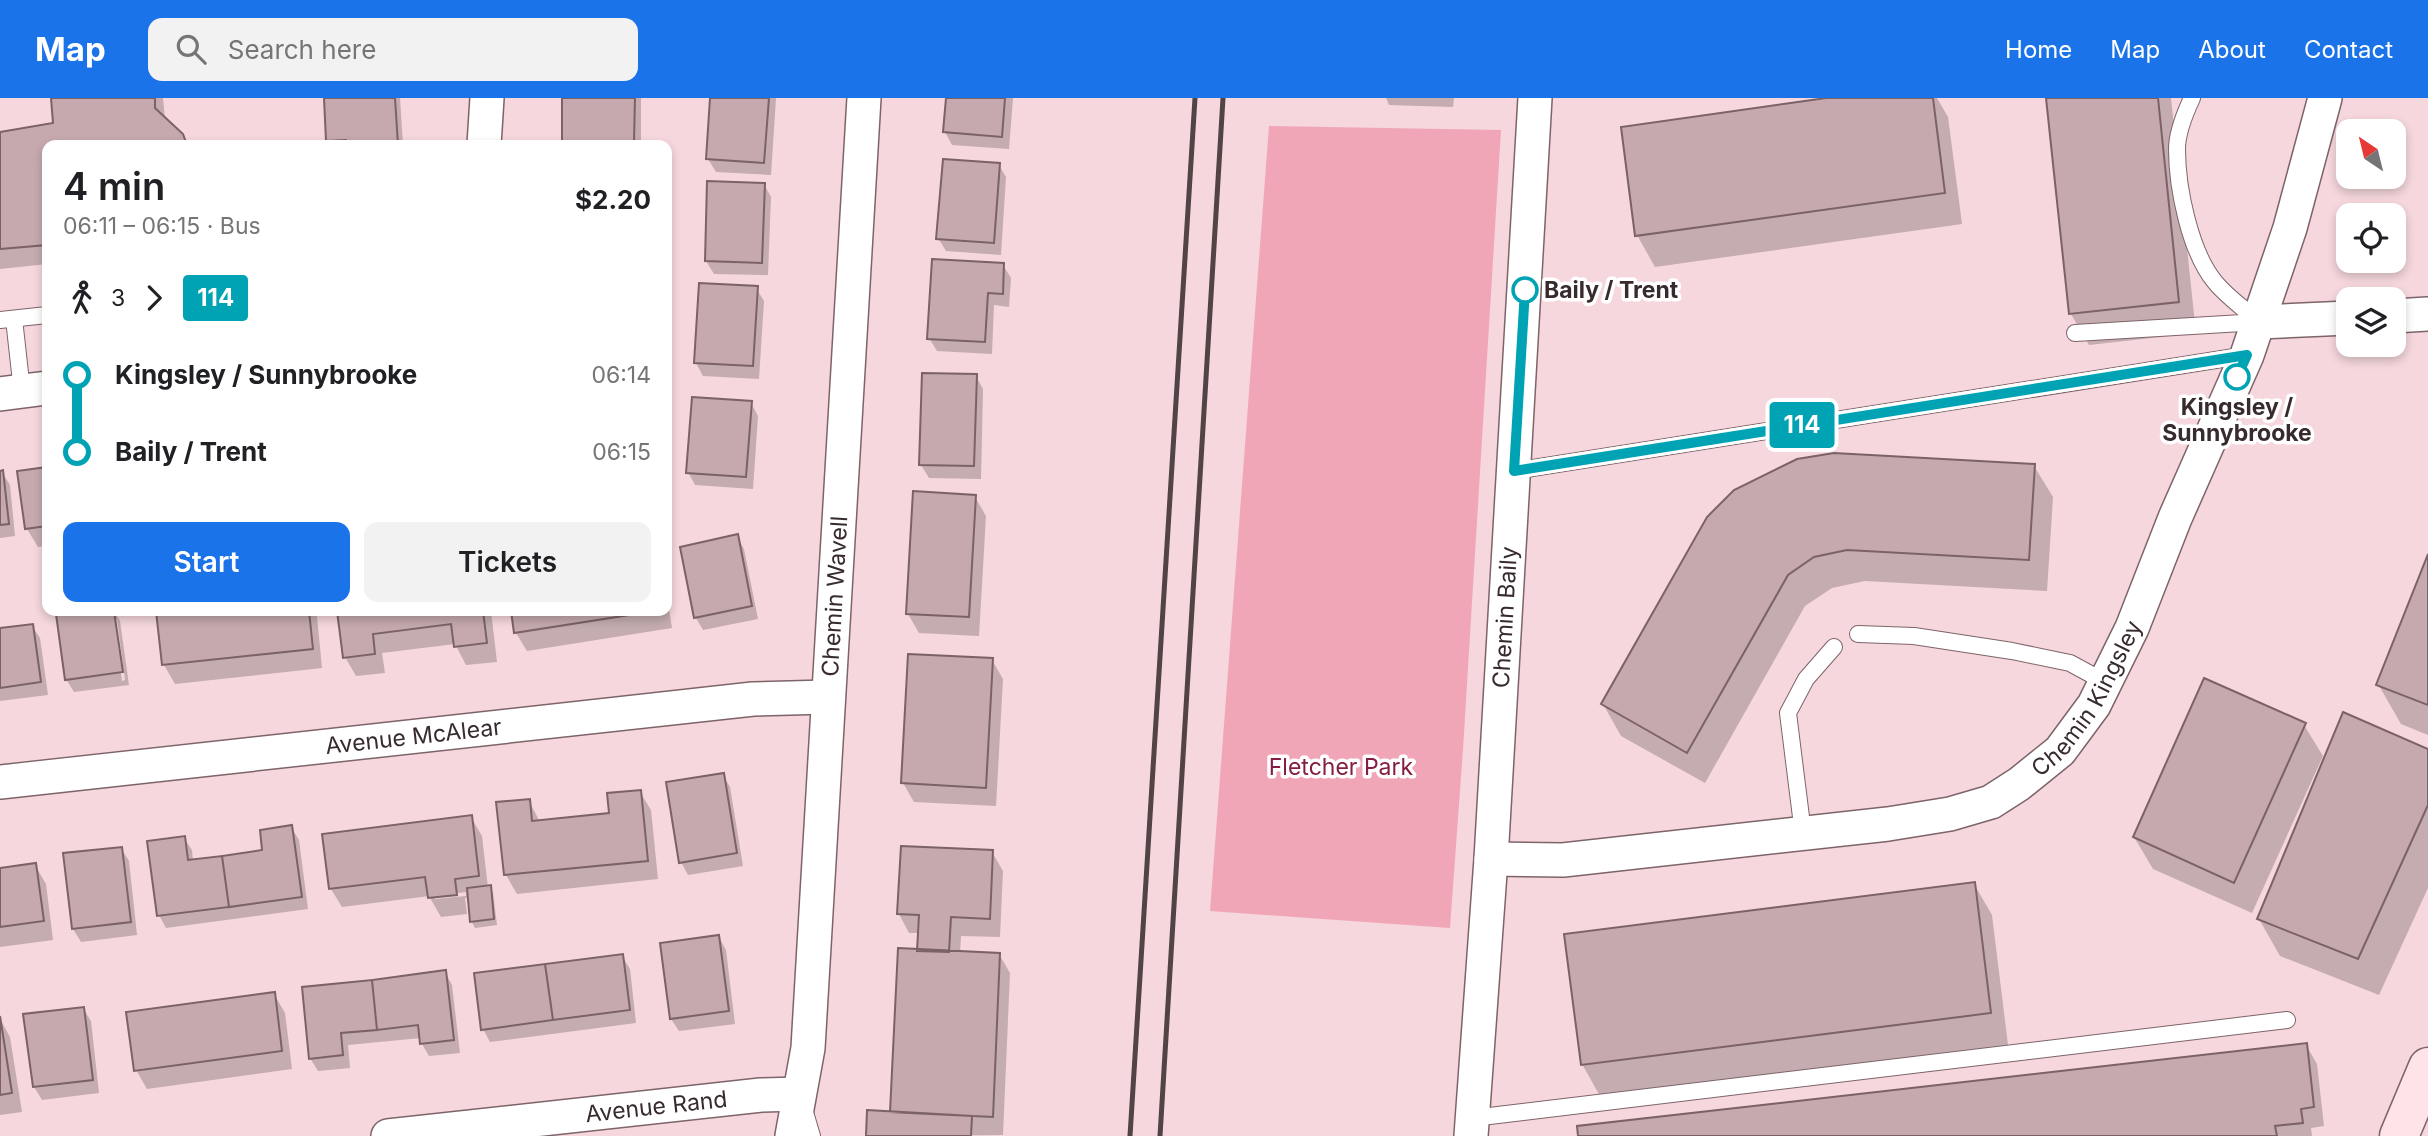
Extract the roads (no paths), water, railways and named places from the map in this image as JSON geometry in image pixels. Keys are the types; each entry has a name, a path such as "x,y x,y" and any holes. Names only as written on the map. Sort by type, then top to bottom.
{"main road":[{"path":"2399,1136 2428,1066"}],"street":[{"path":"484,140 487,98"},
{"name":"Chemin Wavell","path":"792,1136 808,1048 864,98"},
{"name":"Chemin Baily","path":"1472,1127 1491,859 1535,98"},
{"name":"Chemin Kingsley","path":"1491,859 1563,860 1950,814 1991,802 2019,784 2060,751 2094,705 2132,628 2175,518 2247,355 2290,228 2325,98"},
{"path":"2406,315 2428,314"},
{"path":"2259,322 2336,319"},
{"name":"Avenue McAlear","path":"0,782 752,699 827,697"},
{"name":"Avenue Rand","path":"387,1136 761,1095 799,1094"}],"lane":[{"path":"2192,98 2183,116 2176,148 2184,209 2196,251 2215,283 2259,322"},
{"path":"23,391 7,319 42,316"},
{"path":"2075,333 2259,322"},
{"path":"1514,471 2247,355"},
{"path":"1858,634 1914,636 2035,656 2070,663 2105,682"},
{"path":"1803,833 1788,713 1806,679 1834,647"},
{"path":"1472,1127 2287,1020"},
{"name":"Chemin Wavell","path":"799,1094 812,1136"}],"railway":[{"path":"1130,1136 1195,98"},
{"path":"1160,1136 1223,98"}],"place":[{"name":"Baily / Trent","path":"1525,290"},
{"name":"Kingsley / Sunnybrooke","path":"2237,377"}],"park label":[{"name":"Fletcher Park","path":"1341,767"}]}
